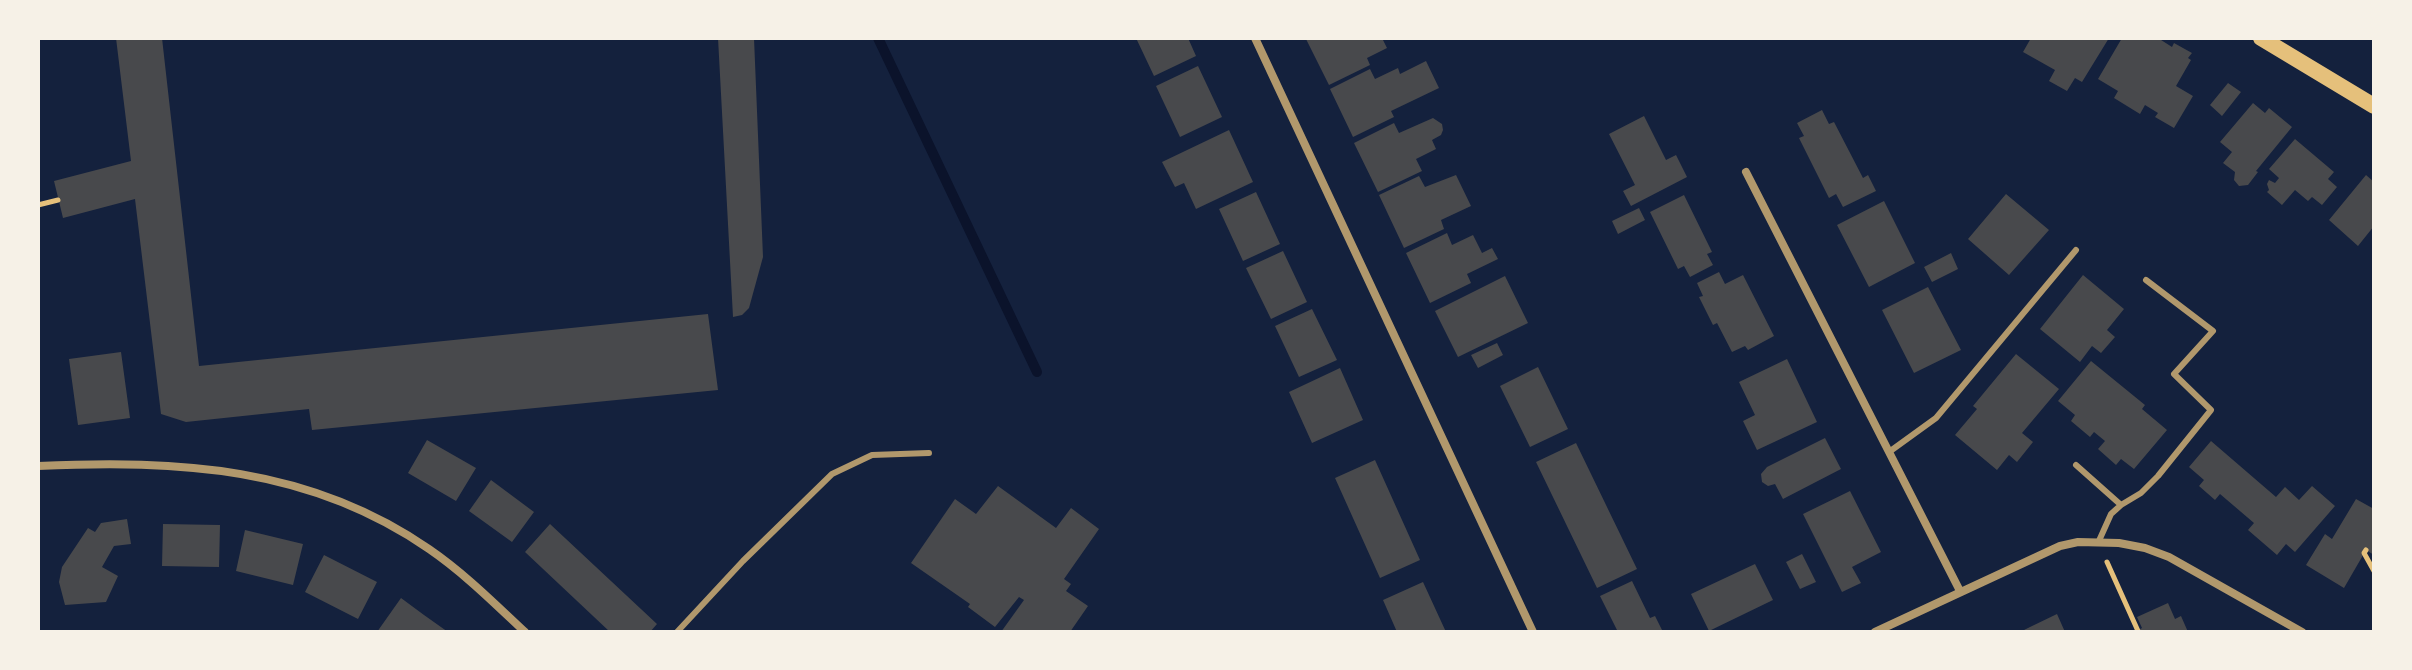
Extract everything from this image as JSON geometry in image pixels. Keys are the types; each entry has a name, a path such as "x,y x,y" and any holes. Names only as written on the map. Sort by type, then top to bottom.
{"main road":[{"path":"2261,38 2374,106"}],"street":[{"path":"1255,38 1533,632"},
{"path":"1746,172 1960,591"},
{"path":"38,466 139,464 213,469 263,477 298,487 356,508 426,547 471,581 525,632"},
{"path":"1875,632 2060,546 2078,542 2119,543 2169,557 2302,632"}],"lane":[{"path":"1889,452 1936,418 2076,250"},
{"path":"2098,543 2111,514 2141,493 2158,476 2211,410 2174,374 2213,331 2146,280"},
{"path":"677,632 743,561 832,474 872,455 929,453"},
{"path":"2076,465 2121,505"}],"path":[{"path":"38,205 58,200"},
{"path":"2098,543 2138,631"},
{"path":"2366,550 2364,553 2374,571"}],"building":[{"path":"116,38 162,38 199,366 708,314 718,390 312,430 309,409 186,422 161,414 135,199 63,218 54,181 131,161"},
{"path":"718,38 754,38 763,257 749,308 742,315 733,317"},
{"path":"1136,38 1188,38 1196,56 1154,76"},
{"path":"1308,38 1382,38 1387,48 1367,58 1370,65 1329,85"},
{"path":"2031,38 2109,38 2082,82 2075,78 2067,91 2049,81 2055,70 2023,52"},
{"path":"2122,38 2158,38 2172,47 2174,43 2192,53 2176,86 2193,96 2174,128 2155,117 2158,113 2145,105 2140,114 2114,98 2118,91 2098,79"},
{"path":"1426,61 1439,88 1391,111 1394,117 1353,137 1330,89 1370,69 1375,79 1398,68 1400,74"},
{"path":"1198,66 1222,117 1180,137 1156,86"},
{"path":"2228,83 2241,92 2222,116 2210,105"},
{"path":"2253,103 2265,113 2269,108 2292,127 2248,185 2239,186 2234,180 2235,172 2223,163 2232,152 2220,142"},
{"path":"1822,110 1829,124 1834,122 1863,178 1868,175 1876,191 1843,207 1836,194 1829,198 1799,138 1804,136 1797,123"},
{"path":"1644,116 1666,160 1676,155 1687,177 1631,206 1623,191 1635,185 1609,134"},
{"path":"1433,118 1442,124 1443,130 1432,140 1436,149 1416,159 1422,171 1378,192 1354,143 1394,123 1399,133"},
{"path":"1229,130 1253,182 1196,209 1184,183 1175,187 1162,162"},
{"path":"2295,139 2334,172 2328,179 2337,187 2322,205 2312,197 2308,201 2295,190 2282,205 2267,192 2269,180 2275,183 2279,178 2269,169"},
{"path":"1456,175 1471,206 1441,220 1444,229 1404,248 1379,195 1419,176 1425,187"},
{"path":"2366,175 2374,182 2374,226 2358,246 2329,220"},
{"path":"1256,192 1280,244 1243,261 1219,209"},
{"path":"2006,194 2049,230 2009,275 1968,239"},
{"path":"1684,195 1712,252 1707,254 1713,265 1690,277 1684,266 1678,269 1650,212"},
{"path":"1884,201 1915,263 1869,287 1837,225"},
{"path":"1639,208 1645,220 1618,234 1612,221"},
{"path":"1447,233 1452,245 1473,235 1482,253 1492,248 1498,259 1467,274 1471,283 1430,303 1406,253"},
{"path":"1283,251 1307,302 1271,319 1246,268"},
{"path":"1951,253 1958,269 1932,282 1924,267"},
{"path":"1719,272 1725,284 1743,275 1774,336 1748,350 1745,346 1732,352 1717,323 1713,325 1699,297 1703,296 1697,283"},
{"path":"2083,275 2124,309 2107,330 2115,337 2101,353 2092,346 2080,362 2040,329"},
{"path":"1505,276 1528,323 1458,357 1435,311"},
{"path":"1928,287 1961,350 1914,373 1882,310"},
{"path":"1312,309 1337,360 1299,377 1275,326"},
{"path":"1497,343 1503,355 1478,368 1471,355"},
{"path":"121,352 130,418 78,425 69,359"},
{"path":"2016,354 2059,389 2022,433 2033,442 2017,462 2009,455 1997,470 1955,435 1977,409 1973,406"},
{"path":"1787,359 1817,422 1757,450 1743,421 1755,415 1739,382"},
{"path":"2091,361 2145,405 2142,409 2167,430 2134,469 2121,459 2116,465 2098,449 2105,441 2094,432 2090,437 2071,421 2075,415 2058,401"},
{"path":"1538,367 1568,429 1530,447 1500,386"},
{"path":"1340,368 1363,420 1312,443 1289,392"},
{"path":"1825,438 1841,469 1783,499 1775,484 1768,486 1762,482 1761,474 1767,467"},
{"path":"427,440 476,468 456,501 408,473"},
{"path":"2211,441 2276,497 2285,487 2299,500 2312,486 2335,506 2295,552 2286,544 2277,555 2248,530 2254,523 2220,494 2215,500 2199,486 2204,480 2189,467"},
{"path":"1576,443 1637,569 1597,588 1536,462"},
{"path":"1375,460 1420,560 1380,578 1335,478"},
{"path":"491,480 534,512 512,542 469,511"},
{"path":"998,486 1056,528 1071,508 1099,529 1064,579 1071,584 1066,591 1088,606 1070,632 1001,632 1024,600 1019,597 995,627 968,607 970,604 911,563 955,499 976,514"},
{"path":"1850,491 1881,552 1852,567 1861,583 1842,592 1803,514"},
{"path":"2356,499 2374,509 2374,555 2366,550 2344,588 2306,565 2325,534 2332,539"},
{"path":"127,519 131,544 114,546 102,567 118,576 106,602 65,605 59,582 62,567 88,528 95,532 101,523"},
{"path":"163,524 220,525 219,567 162,566"},
{"path":"550,524 657,624 650,632 610,632 525,552"},
{"path":"245,530 303,544 293,585 236,571"},
{"path":"1802,554 1816,582 1800,589 1786,562"},
{"path":"324,555 377,582 358,619 305,592"},
{"path":"1755,564 1773,600 1709,631 1691,594"},
{"path":"1632,581 1650,618 1655,616 1663,632 1618,632 1600,596"},
{"path":"1423,582 1446,632 1397,632 1383,600"},
{"path":"401,598 424,615 448,632 377,632"},
{"path":"2168,603 2175,619 2181,616 2188,632 2135,632 2142,628 2137,617"},
{"path":"2057,614 2065,632 2020,632 2030,627"}],"waterway":[{"path":"878,38 1037,372"}]}
